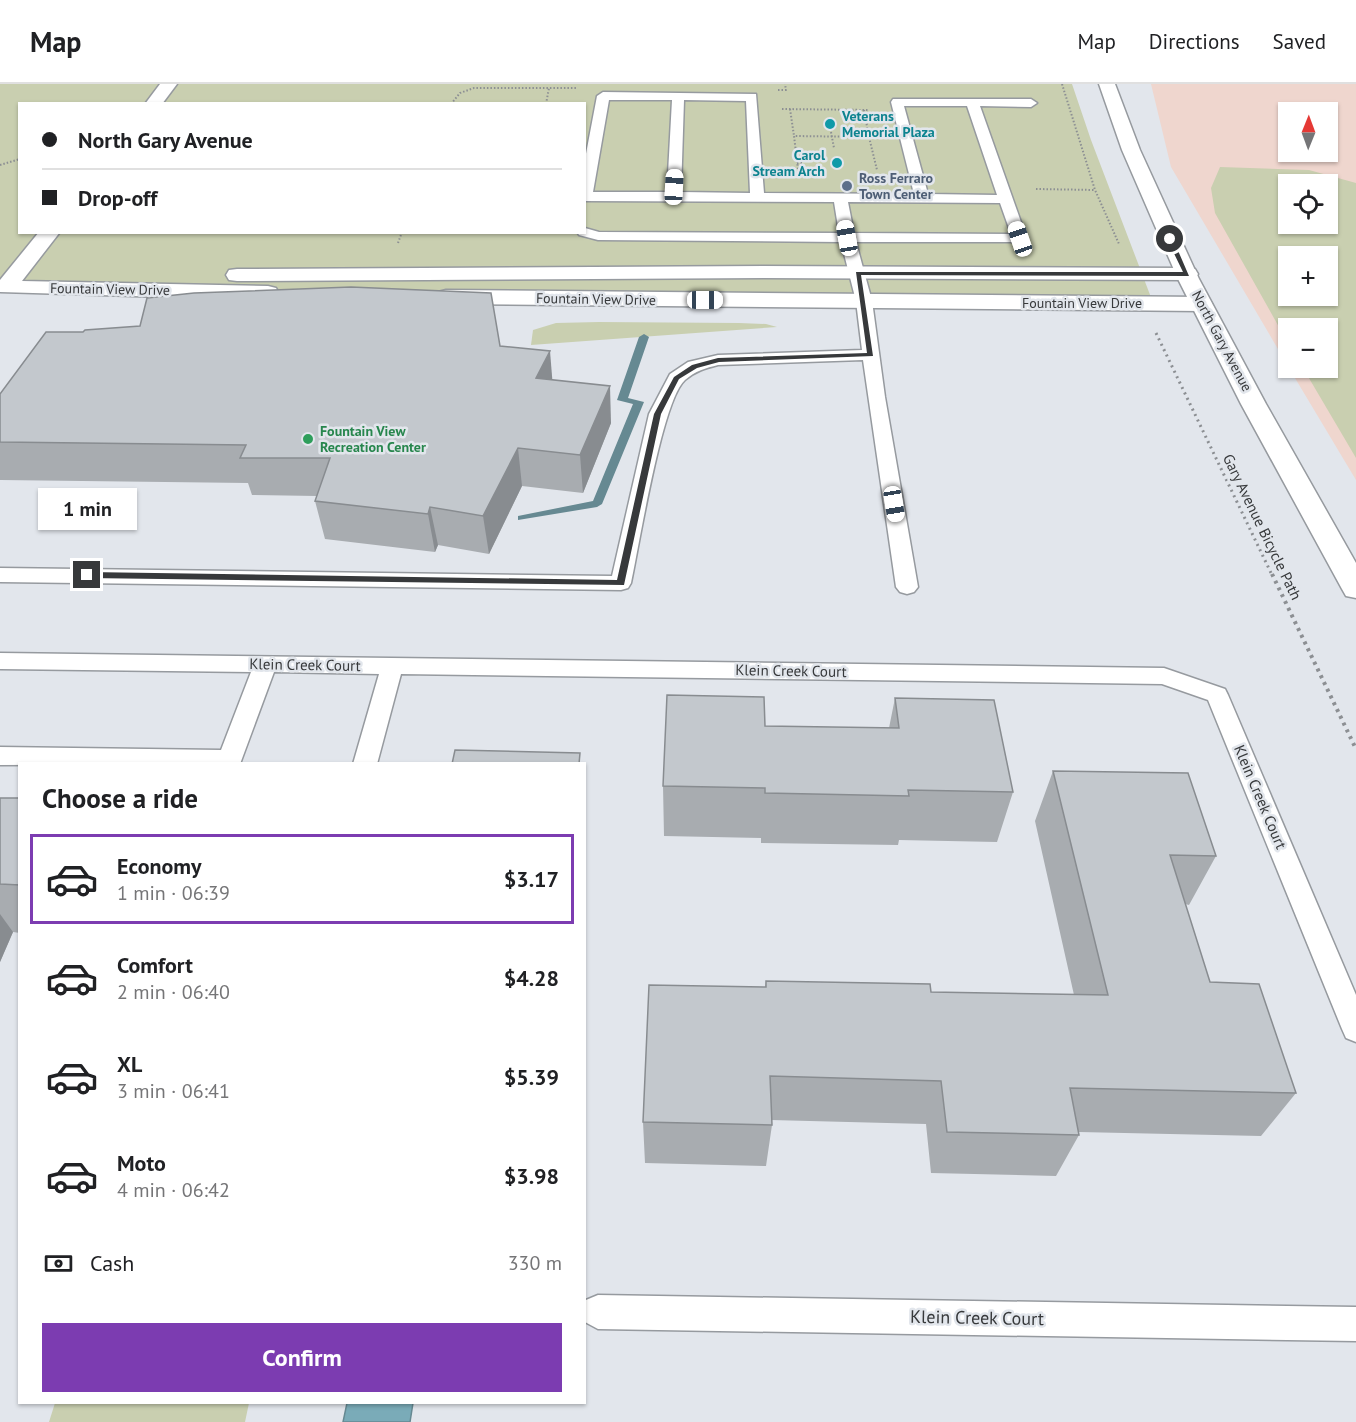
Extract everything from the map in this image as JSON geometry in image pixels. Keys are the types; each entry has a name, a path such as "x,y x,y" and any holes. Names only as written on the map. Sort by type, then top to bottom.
{"street":[{"path":"155,102 169,84"},
{"name":"North Gary Avenue","path":"1107,84 1140,171 1201,304 1356,589"},
{"path":"8,286 48,234"},
{"name":"Fountain View Drive","path":"8,286 858,273 1187,274"},
{"name":"Fountain View Drive","path":"8,286 349,295"},
{"name":"Fountain View Drive","path":"430,297 1201,304"}],"lane":[{"path":"586,190 603,96 752,97 757,197"},
{"path":"674,197 678,97"},
{"path":"922,198 897,102 1031,103"},
{"path":"586,233 598,236 1020,239 972,102"},
{"path":"586,196 1006,199"},
{"path":"840,198 847,238 864,301 870,355 907,587"},
{"path":"0,575 621,583 658,414 676,378 694,366 718,360 870,355"},
{"name":"Klein Creek Court","path":"0,662 1164,676 1217,695 1356,1029"},
{"path":"0,756 232,761 265,665"},
{"path":"366,762 392,666"},
{"name":"Klein Creek Court","path":"598,1312 1356,1324"}],"path":[{"path":"785,84 786,90"},
{"path":"1062,84 1095,190 1123,254"},
{"path":"546,102 549,88"},
{"path":"753,109 899,110"},
{"path":"790,109 798,171"},
{"path":"864,110 874,163 878,172"},
{"path":"831,132 834,148"},
{"path":"794,136 870,137"},
{"path":"0,165 18,160"},
{"path":"797,163 804,163"},
{"name":"Gary Avenue Bicycle Path","path":"1153,328 1356,749"}],"shaded area":[{"path":"1151,84 1356,84 1356,480 1295,378 1338,378 1338,318 1278,318 1278,349 1171,167"}],"green space":[{"name":"Ross Ferraro Town Center","path":"0,84 1072,84 1152,300 6,287 0,290"},
{"path":"1220,167 1309,170 1323,174 1278,174 1278,234 1338,234 1338,178 1356,183 1356,458 1309,378 1338,378 1338,318 1278,318 1278,325 1215,213 1211,188"},
{"path":"556,323 739,323 766,324 777,327 531,345 533,330"},
{"path":"54,1404 249,1404 245,1422 49,1422"}],"water":[{"path":"347,1404 413,1404 410,1422 343,1422"}],"building":[{"name":"Fountain View Recreation Center","path":"351,287 491,293 500,346 550,351 536,378 610,386 580,455 518,448 483,516 430,507 428,514 315,501 330,458 240,458 246,445 0,442 0,394 46,332 83,332 140,326 147,298 194,293"},
{"path":"667,695 764,697 765,726 899,728 895,698 994,700 1013,792 908,790 909,796 765,793 765,788 663,786"},
{"path":"455,750 580,753 579,762 452,762"},
{"path":"1053,771 1188,773 1216,856 1170,855 1210,982 1259,984 1296,1093 1070,1088 1079,1135 947,1132 941,1081 770,1076 772,1125 643,1122 649,985 766,987 766,981 930,984 931,992 1108,995"},
{"path":"0,798 18,798 18,885 0,884"}],"waterway":[{"path":"522,518 597,504 639,402 622,400 644,337"}],"place":[{"name":"Veterans Memorial Plaza","path":"830,124"},
{"name":"Carol Stream Arch","path":"837,163"},
{"name":"Ross Ferraro Town Center","path":"847,186"},
{"name":"Fountain View Recreation Center","path":"308,439"}],"route":[{"path":"87,575 621,583 658,414 676,378 694,366 718,360 870,355 864,301 858,273 1187,274 1170,239"}]}
